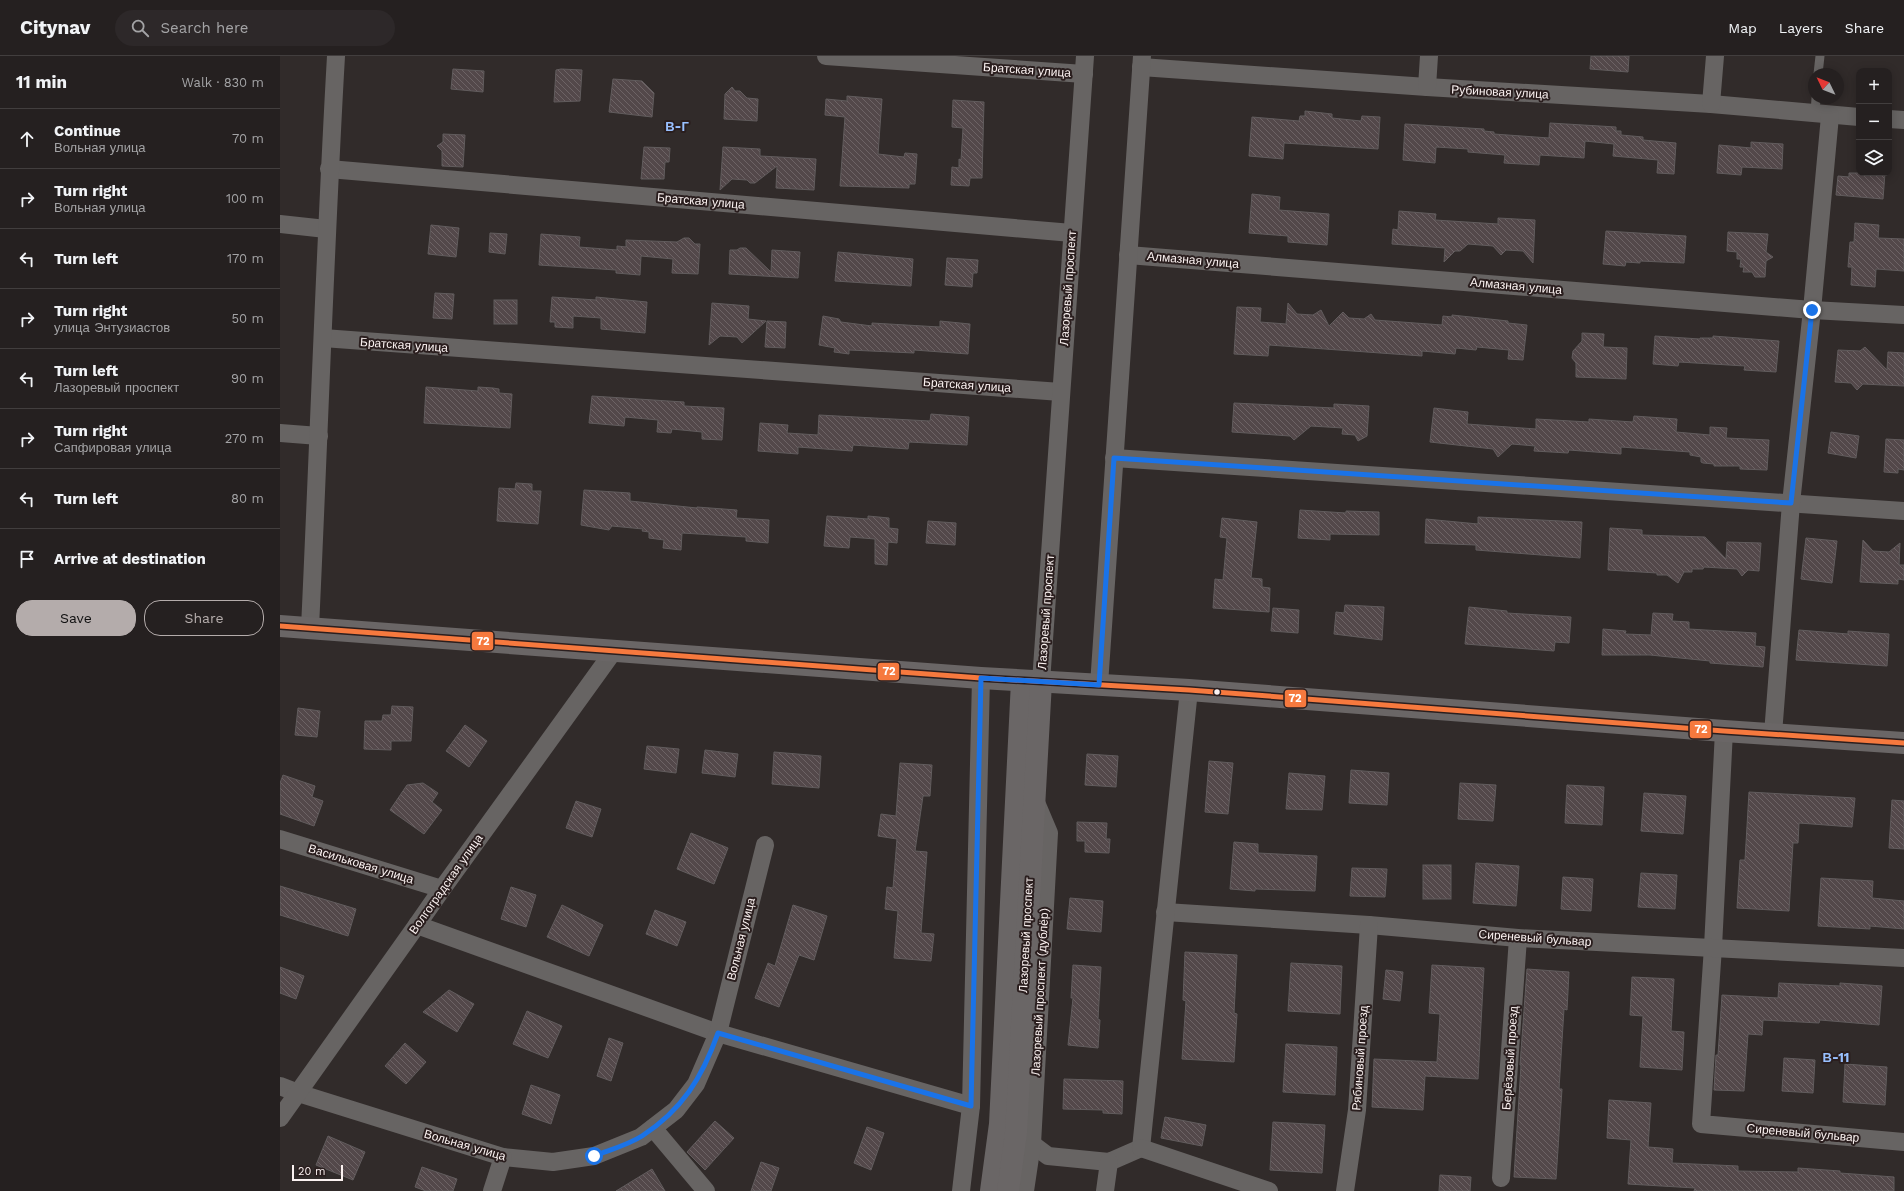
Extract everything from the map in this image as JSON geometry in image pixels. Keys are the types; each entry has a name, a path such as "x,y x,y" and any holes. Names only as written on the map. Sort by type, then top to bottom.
{"street":[{"path":"310,628 319,436 326,229 336,56"},
{"name":"Братская улица","path":"826,56 1084,74"},
{"name":"Лазоревый проспект","path":"990,1191 1000,1124 1032,681 1061,392 1085,56"},
{"path":"1427,87 1429,56"},
{"path":"1711,104 1715,56"},
{"path":"1099,685 1142,61"},
{"name":"Рубиновая улица","path":"1142,61 1427,87 1820,109 1856,116"},
{"path":"1773,734 1791,503 1812,310 1820,109"},
{"path":"1892,119 1904,120"},
{"name":"Братская улица","path":"329,169 1072,233"},
{"path":"280,224 326,229"},
{"name":"Алмазная улица","path":"1128,255 1812,310 1904,315"},
{"name":"Братская улица","path":"322,338 1061,392"},
{"path":"280,434 319,436"},
{"path":"1114,458 1904,511"},
{"path":"280,626 612,652 981,678 1189,690 1724,731 1904,743"},
{"name":"Волгоградская улица","path":"280,1118 612,652"},
{"path":"961,1191 971,1106 981,678"},
{"name":"Лазоревый проспект","path":"1008,1191 1016,1133 1034,795 1032,681"},
{"path":"1141,1148 1189,690"},
{"path":"1714,947 1724,731"},
{"name":"Лазоревый проспект (дублёр)","path":"1026,1191 1032,1144 1048,833 1034,795"},
{"name":"Васильковая улица","path":"280,839 442,889"},
{"name":"Вольная улица","path":"280,1086 298,1093 503,1157 553,1162 594,1156 641,1137 676,1110 696,1084 718,1033 765,845"},
{"name":"Сиреневый бульвар","path":"1166,912 1369,925 1518,938 1904,958"},
{"path":"417,925 718,1033 971,1106"},
{"name":"Рябиновый проезд","path":"1345,1191 1357,1110 1369,925"},
{"name":"Берёзовый проезд","path":"1501,1178 1518,938"},
{"name":"Сиреневый бульвар","path":"1714,947 1701,1124 1904,1142"},
{"path":"653,1128 706,1191"},
{"path":"1032,1144 1048,1156 1109,1162 1141,1148 1269,1191"},
{"path":"492,1191 503,1157"},
{"path":"1105,1191 1109,1162"}],"lane":[{"path":"1819,68 1820,56"}],"building":[{"path":"1591,56 1629,56 1628,72 1590,69"},
{"path":"453,69 484,71 483,92 451,89"},
{"path":"556,70 582,70 580,101 554,102"},
{"path":"613,79 642,81 654,93 652,117 609,112"},
{"path":"732,87 735,91 740,91 747,98 758,99 757,121 724,119 725,94"},
{"path":"847,96 882,99 878,154 904,157 905,153 917,154 915,184 909,184 909,188 840,186 845,117 825,115 826,99 847,101"},
{"path":"953,100 984,102 982,178 970,178 969,186 951,185 952,167 959,168 959,159 961,160 963,128 952,127"},
{"path":"1305,111 1332,114 1332,118 1361,121 1362,116 1380,117 1378,149 1284,143 1283,159 1249,156 1252,117 1299,121 1300,116 1305,116"},
{"path":"1550,123 1616,127 1616,131 1621,131 1621,135 1643,137 1643,140 1676,143 1674,174 1657,173 1658,160 1613,156 1614,144 1585,141 1584,158 1540,155 1539,165 1504,163 1505,155 1468,152 1468,149 1436,147 1435,163 1403,160 1405,124 1484,129 1484,131 1494,132 1494,134 1549,138"},
{"path":"443,134 465,135 463,167 442,166 442,151 437,146 443,142"},
{"path":"1751,142 1783,144 1782,169 1742,167 1741,175 1717,173 1719,145 1751,148"},
{"path":"644,147 670,148 669,162 665,162 664,179 641,179"},
{"path":"723,147 760,149 760,156 816,159 814,190 776,188 777,166 755,183 750,183 747,180 732,179 720,190"},
{"path":"1849,173 1856,173 1856,176 1885,176 1883,199 1836,195 1838,176 1849,177"},
{"path":"1252,194 1280,197 1279,210 1329,214 1327,245 1288,242 1288,236 1249,233"},
{"path":"1399,211 1436,214 1435,220 1498,224 1498,218 1535,220 1533,263 1523,251 1506,250 1501,255 1493,246 1468,244 1460,251 1455,251 1444,262 1445,248 1392,244 1393,229 1398,230"},
{"path":"1855,223 1879,225 1878,238 1904,239 1904,271 1876,269 1875,287 1851,285 1852,267 1848,267 1850,242 1854,242"},
{"path":"431,225 459,228 456,257 428,254"},
{"path":"1606,231 1686,236 1684,263 1640,261 1640,263 1626,262 1625,266 1603,264"},
{"path":"1728,232 1768,234 1766,252 1773,257 1766,261 1765,277 1755,277 1752,272 1743,272 1744,267 1740,267 1741,259 1737,259 1737,252 1727,251"},
{"path":"490,233 507,234 505,254 489,252"},
{"path":"541,234 580,237 579,247 617,250 617,246 626,247 626,240 677,242 684,238 689,238 695,244 700,244 698,274 672,273 673,259 641,256 640,275 616,273 616,270 539,265"},
{"path":"740,248 746,248 771,272 772,250 800,252 798,278 729,274 730,250 737,250"},
{"path":"838,252 913,259 911,286 835,281"},
{"path":"947,258 978,260 977,273 973,273 972,287 945,285"},
{"path":"435,293 454,294 452,319 433,318"},
{"path":"552,297 596,300 596,297 647,302 645,333 601,329 601,318 573,316 573,328 555,327 555,322 550,322"},
{"path":"494,300 517,300 517,324 494,324"},
{"path":"712,303 749,306 748,319 766,321 742,343 737,337 720,336 709,345"},
{"path":"1288,303 1297,314 1313,315 1321,310 1329,326 1343,312 1349,318 1364,319 1371,314 1375,320 1442,325 1443,316 1452,317 1452,315 1508,321 1508,323 1527,325 1523,360 1508,359 1509,350 1477,347 1476,350 1456,348 1455,354 1422,351 1422,356 1269,345 1268,356 1234,354 1237,307 1261,308 1260,322 1286,324"},
{"path":"823,316 839,319 841,322 872,326 872,323 940,327 940,321 970,324 968,354 914,350 914,353 849,350 849,354 834,352 835,348 819,345"},
{"path":"767,321 786,322 785,348 765,347"},
{"path":"1582,333 1604,334 1603,347 1627,348 1626,379 1576,377 1576,363 1572,358 1573,351 1582,341"},
{"path":"1655,336 1700,339 1713,338 1713,336 1779,341 1776,372 1744,370 1745,366 1679,362 1678,366 1653,364"},
{"path":"1865,347 1887,370 1888,352 1904,353 1904,386 1863,384 1857,390 1851,383 1835,382 1838,350 1860,351"},
{"path":"426,387 478,391 478,387 493,388 499,389 499,393 512,394 510,428 424,423"},
{"path":"592,396 684,402 684,406 724,408 722,440 702,439 702,432 672,429 671,433 657,432 658,420 625,417 624,426 589,423"},
{"path":"1234,403 1334,408 1334,404 1369,406 1367,436 1358,441 1355,435 1342,434 1343,428 1311,426 1294,440 1290,436 1232,432"},
{"path":"1434,408 1468,412 1467,424 1536,429 1536,419 1589,422 1589,419 1633,422 1634,416 1677,419 1676,432 1710,435 1710,427 1727,428 1726,438 1769,440 1767,470 1740,469 1740,466 1714,466 1714,464 1701,462 1701,457 1690,455 1690,452 1621,447 1621,454 1569,450 1568,453 1534,451 1535,446 1512,444 1498,457 1493,449 1430,442"},
{"path":"931,414 969,417 967,445 909,442 908,449 853,445 852,451 798,447 798,454 758,451 760,423 788,425 787,433 818,435 819,415 930,421"},
{"path":"1831,432 1859,436 1856,458 1828,453"},
{"path":"1886,439 1904,440 1904,470 1898,469 1898,473 1884,472"},
{"path":"516,483 532,484 532,491 541,491 538,524 497,521 499,488 515,489"},
{"path":"584,490 630,493 630,501 697,508 737,510 736,518 769,520 768,543 746,541 746,537 682,533 681,550 663,548 664,540 649,538 649,532 642,531 643,529 612,526 609,530 581,525"},
{"path":"1300,510 1346,513 1346,511 1379,512 1379,535 1330,534 1330,540 1298,538"},
{"path":"827,516 868,519 868,516 889,518 889,528 898,529 897,543 888,542 887,565 875,564 875,539 850,537 849,548 824,546"},
{"path":"1478,517 1582,522 1580,558 1476,550 1476,545 1425,543 1426,519 1478,524"},
{"path":"1222,518 1257,522 1251,578 1262,579 1262,587 1270,588 1269,612 1213,608 1215,579 1223,580 1227,538 1220,537"},
{"path":"928,521 956,523 955,545 926,543"},
{"path":"1610,528 1642,530 1642,535 1705,537 1726,559 1727,542 1761,543 1759,571 1748,570 1742,576 1737,569 1704,567 1703,569 1692,569 1692,572 1684,572 1678,583 1667,575 1657,575 1657,573 1608,570"},
{"path":"1806,538 1837,541 1832,583 1801,579"},
{"path":"1863,540 1873,551 1889,552 1900,543 1899,565 1904,565 1904,580 1898,579 1898,584 1860,582"},
{"path":"1345,605 1384,607 1382,640 1334,634 1336,612 1344,613"},
{"path":"1469,607 1507,611 1507,613 1571,617 1569,643 1555,642 1554,651 1465,644"},
{"path":"1273,608 1299,610 1298,633 1271,631"},
{"path":"1653,613 1673,614 1672,621 1689,622 1689,629 1756,633 1755,646 1765,647 1763,667 1710,663 1710,661 1650,655 1602,655 1603,629 1626,631 1625,634 1651,635"},
{"path":"1799,630 1848,634 1848,631 1889,634 1887,666 1796,660"},
{"path":"392,706 413,707 411,741 391,741 391,750 364,749 365,721 382,721 383,715 391,715"},
{"path":"298,708 320,711 317,737 295,735"},
{"path":"465,725 487,741 469,767 446,751"},
{"path":"647,746 679,749 676,773 644,769"},
{"path":"705,750 738,754 735,777 702,773"},
{"path":"774,752 821,756 819,788 772,784"},
{"path":"1087,754 1118,756 1116,787 1085,785"},
{"path":"1209,761 1233,763 1228,814 1205,812"},
{"path":"900,763 932,765 930,796 923,796 915,851 927,852 921,933 934,934 931,961 894,958 898,911 885,909 887,887 893,888 897,839 878,836 881,814 896,816"},
{"path":"1351,770 1389,773 1387,805 1349,803"},
{"path":"1289,773 1325,776 1322,810 1286,809"},
{"path":"283,775 315,786 312,797 323,801 314,826 280,814 280,783"},
{"path":"423,783 438,793 432,802 442,810 424,834 390,810 407,785"},
{"path":"1460,783 1496,785 1493,821 1458,819"},
{"path":"1567,785 1604,787 1602,825 1565,823"},
{"path":"1749,792 1855,798 1852,827 1799,823 1798,843 1793,843 1789,911 1737,908 1740,860 1745,860"},
{"path":"1644,793 1686,796 1683,834 1641,831"},
{"path":"1892,800 1904,801 1904,849 1889,848"},
{"path":"576,801 601,809 592,837 566,828"},
{"path":"1077,822 1107,823 1106,839 1110,839 1109,853 1085,852 1085,841 1077,841"},
{"path":"691,833 728,848 714,884 677,869"},
{"path":"1234,842 1258,844 1258,853 1317,856 1315,891 1255,889 1255,891 1230,889"},
{"path":"1476,863 1519,866 1516,906 1473,903"},
{"path":"1423,865 1451,865 1451,899 1423,899"},
{"path":"1352,868 1387,869 1385,897 1350,896"},
{"path":"1641,873 1677,875 1675,909 1638,907"},
{"path":"1563,877 1593,879 1591,911 1561,909"},
{"path":"1821,878 1873,881 1872,898 1904,901 1904,929 1870,926 1870,929 1818,926"},
{"path":"280,886 356,909 348,936 280,915"},
{"path":"511,887 536,895 526,927 501,919"},
{"path":"1070,898 1103,901 1101,932 1067,929"},
{"path":"562,905 603,925 589,956 547,937"},
{"path":"793,905 827,916 814,960 799,955 779,1007 755,998 768,963 775,966"},
{"path":"655,910 686,922 677,946 646,934"},
{"path":"1185,952 1237,955 1234,1013 1237,1014 1234,1062 1182,1059 1186,1001 1183,1000"},
{"path":"1291,963 1342,966 1340,1014 1288,1011"},
{"path":"1073,965 1101,967 1098,1048 1068,1045 1073,998 1071,998"},
{"path":"1432,965 1484,968 1478,1079 1425,1076 1423,1110 1372,1107 1374,1059 1437,1062 1440,1014 1429,1013"},
{"path":"280,967 304,976 296,999 280,993"},
{"path":"1527,969 1569,972 1567,1010 1564,1009 1559,1089 1562,1089 1556,1179 1514,1177"},
{"path":"1386,970 1403,972 1400,1001 1383,999"},
{"path":"1632,977 1674,979 1671,1031 1684,1032 1682,1070 1640,1067 1643,1016 1630,1015"},
{"path":"1779,983 1840,986 1840,983 1882,986 1879,1025 1820,1020 1819,1023 1763,1020 1762,1035 1748,1034 1744,1091 1714,1090 1722,995 1778,998"},
{"path":"449,990 474,1004 457,1032 423,1012"},
{"path":"527,1011 562,1026 548,1058 513,1044"},
{"path":"609,1038 623,1043 611,1081 597,1076"},
{"path":"405,1043 426,1062 406,1084 385,1066"},
{"path":"1286,1044 1337,1047 1335,1095 1283,1092"},
{"path":"1784,1058 1815,1060 1813,1093 1782,1091"},
{"path":"1845,1064 1887,1067 1885,1105 1843,1102"},
{"path":"1064,1079 1123,1081 1122,1114 1103,1113 1103,1110 1063,1109"},
{"path":"531,1085 560,1095 551,1124 522,1114"},
{"path":"1609,1100 1651,1103 1648,1147 1673,1149 1672,1163 1738,1166 1738,1171 1798,1172 1798,1168 1894,1177 1894,1191 1694,1191 1695,1188 1628,1184 1631,1140 1607,1138"},
{"path":"1165,1117 1206,1125 1202,1146 1161,1138"},
{"path":"715,1121 734,1138 705,1170 687,1152"},
{"path":"1273,1122 1325,1125 1322,1173 1270,1170"},
{"path":"867,1127 884,1133 871,1170 854,1163"},
{"path":"328,1136 365,1152 353,1180 316,1165"},
{"path":"761,1162 779,1168 771,1191 751,1191"},
{"path":"422,1167 457,1179 453,1191 426,1191 415,1187"},
{"path":"652,1169 665,1191 616,1191"},
{"path":"1440,1175 1471,1177 1470,1191 1439,1191"}],"transit line":[{"name":"72","path":"280,626 981,678 1189,690 1724,731 1904,743"}],"district":[{"name":"В-Г","path":"677,126"},
{"name":"В-11","path":"1836,1057"}],"route":[{"path":"594,1156 641,1137 676,1110 696,1084 712,1050 718,1033 971,1106 981,678 1099,685 1114,458 1791,503 1812,310"}]}
